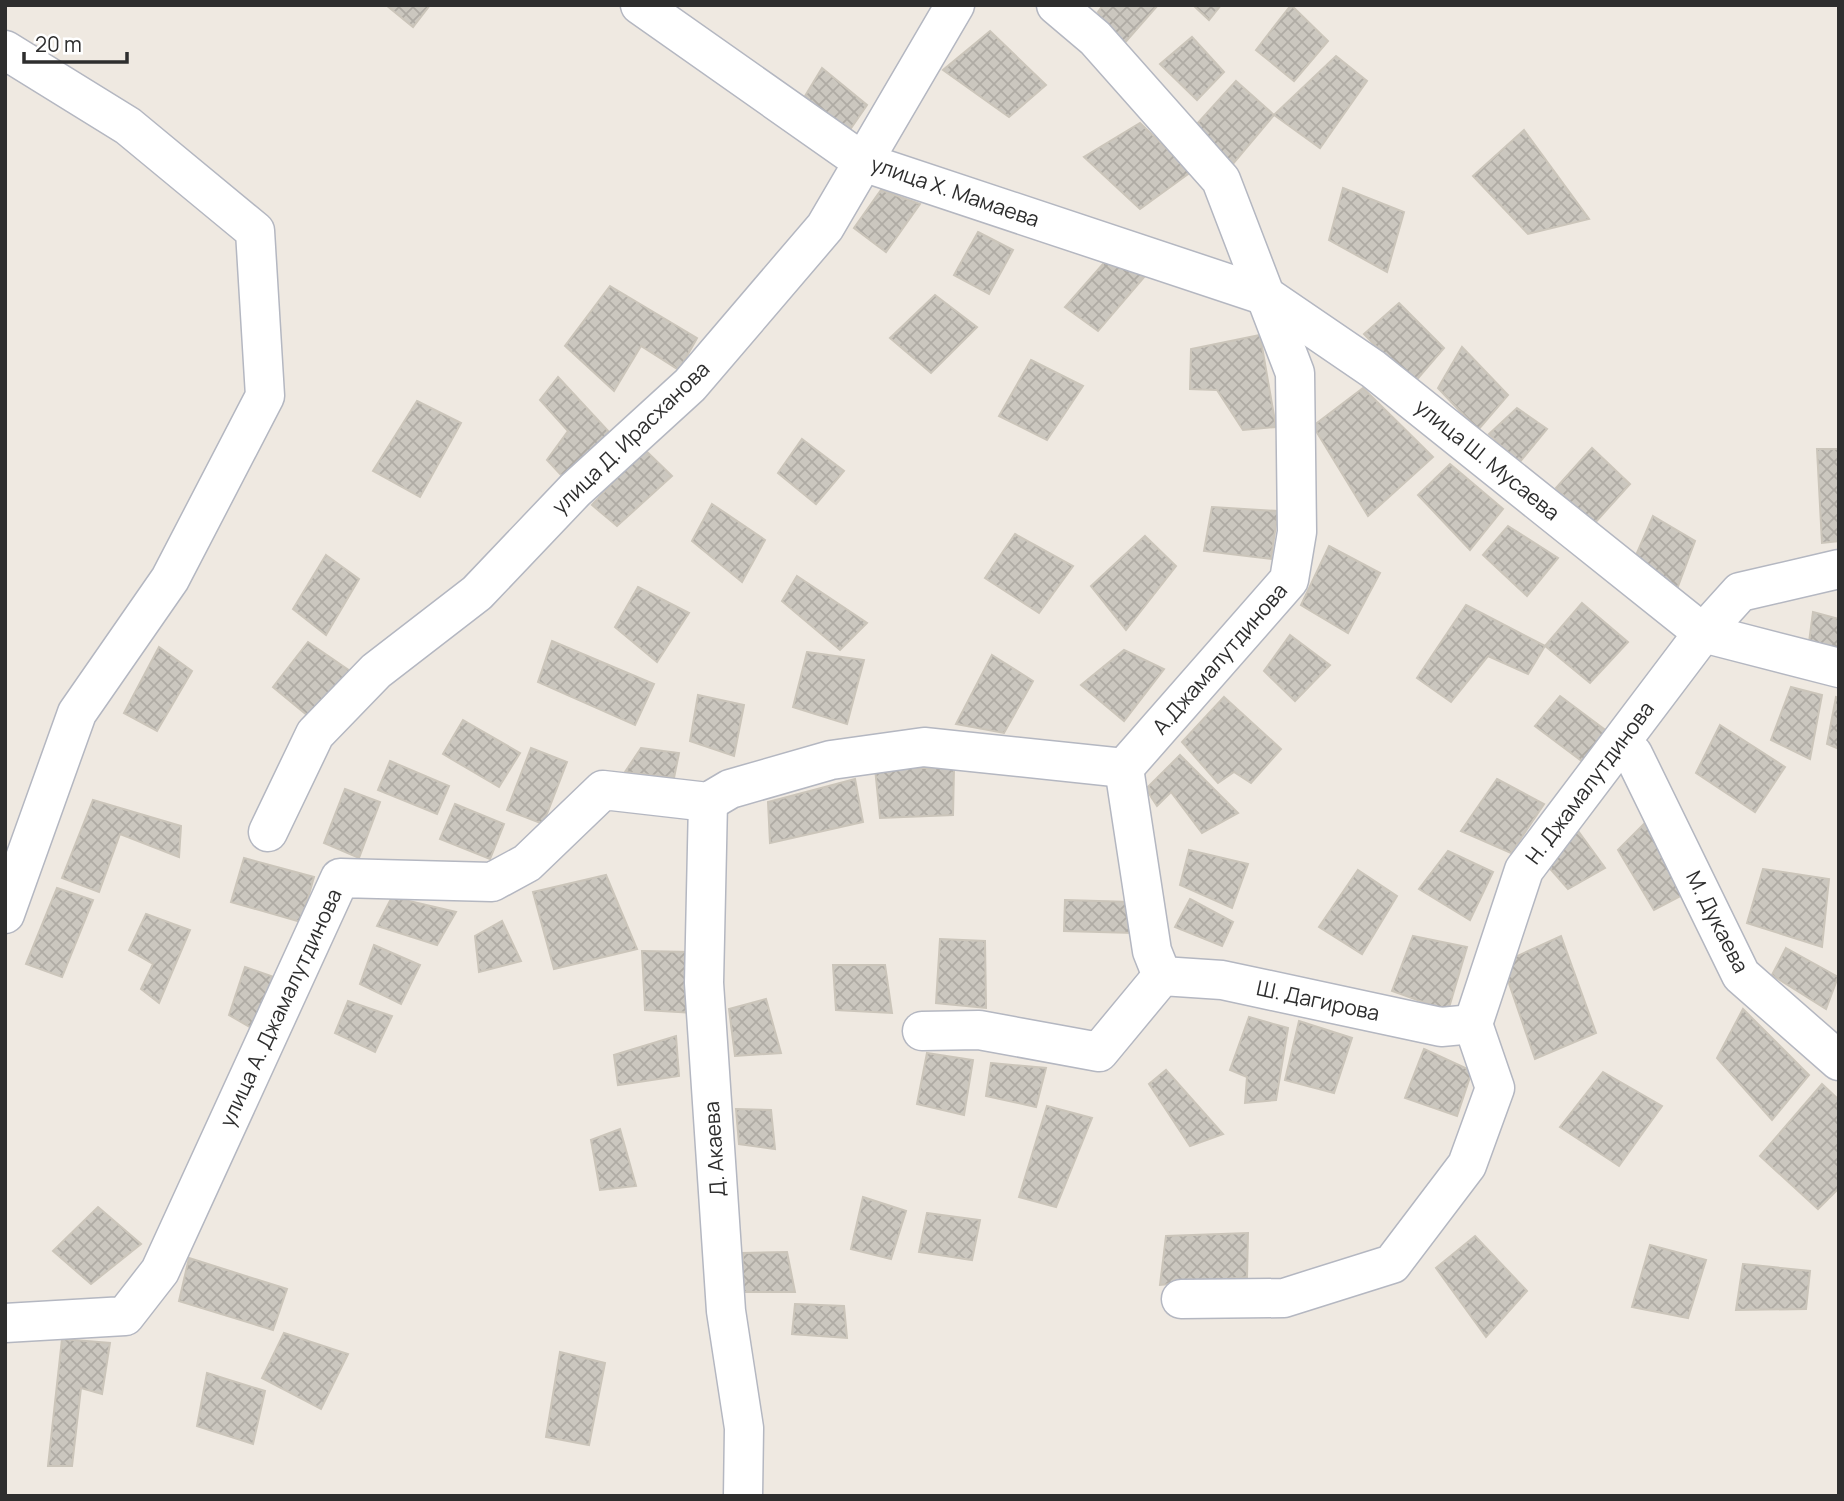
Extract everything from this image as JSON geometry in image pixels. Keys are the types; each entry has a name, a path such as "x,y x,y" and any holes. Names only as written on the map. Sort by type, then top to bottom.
{"street":[{"name":"улица Х. Мамаева","path":"640,5 863,162 1266,296"},
{"name":"улица Д. Ирасханова","path":"268,832 315,734 376,671 477,593 575,490 690,385 825,228 955,5"},
{"path":"1056,5 1095,38 1221,180 1266,296"},
{"path":"5,50 128,126 256,231 265,396 170,579 77,713 5,914"},
{"name":"А.Джамалутдинова","path":"1124,768 1289,580 1297,533 1296,373 1266,296"},
{"name":"улица Ш. Мусаева","path":"1266,296 1373,369 1703,633"},
{"name":"Н. Джамалутдинова","path":"1472,1024 1524,870 1703,633 1740,592 1839,569"},
{"path":"1703,633 1839,668"},
{"path":"708,802 730,789 831,760 924,747 1124,768 1152,951 1162,976 1100,1052 979,1030 922,1031"},
{"name":"М. Дукаева","path":"1633,754 1741,975 1839,1061"},
{"name":"улица А. Джамалутдинова","path":"5,1323 125,1316 160,1271 340,878 492,882 527,863 603,790 708,802"},
{"name":"Д. Акаева","path":"708,802 704,983 726,1311 744,1427 743,1496"},
{"name":"Ш. Дагирова","path":"1162,976 1222,980 1441,1027 1472,1024"},
{"path":"1181,1298 1284,1298 1392,1264 1468,1165 1495,1088 1472,1024"}],"building":[{"path":"386,5 430,5 413,27"},
{"path":"1103,5 1158,5 1121,47 1098,12"},
{"path":"1193,5 1221,5 1209,20"},
{"path":"1291,5 1328,41 1294,81 1256,50"},
{"path":"990,31 1046,85 1009,117 943,70"},
{"path":"1192,37 1224,72 1197,100 1160,64"},
{"path":"1336,56 1367,81 1320,148 1274,115"},
{"path":"822,68 867,105 847,134 805,96"},
{"path":"1236,81 1274,115 1232,165 1196,125"},
{"path":"1140,123 1191,172 1140,209 1084,157"},
{"path":"1524,130 1589,219 1528,234 1473,176"},
{"path":"1343,188 1404,212 1387,272 1329,240"},
{"path":"881,190 920,204 886,252 854,228"},
{"path":"978,232 1013,250 989,294 954,275"},
{"path":"1110,256 1145,276 1098,331 1065,307"},
{"path":"610,286 697,338 679,370 641,346 614,391 565,346"},
{"path":"935,295 977,327 931,373 890,338"},
{"path":"1399,303 1444,348 1413,384 1364,334"},
{"path":"1260,335 1276,427 1243,430 1217,390 1190,389 1191,349"},
{"path":"1462,347 1508,395 1478,430 1438,388"},
{"path":"1031,360 1083,386 1047,440 999,416"},
{"path":"558,377 611,434 575,490 547,460 568,431 540,400"},
{"path":"1363,388 1433,457 1368,516 1313,426"},
{"path":"417,401 461,423 420,497 373,471"},
{"path":"1517,408 1547,429 1519,463 1489,434"},
{"path":"802,439 844,471 816,504 778,473"},
{"path":"1592,448 1630,484 1593,525 1556,488"},
{"path":"644,449 672,476 617,526 592,505"},
{"path":"1817,449 1839,449 1839,541 1822,543"},
{"path":"1450,464 1503,509 1470,550 1418,495"},
{"path":"712,504 765,540 742,582 692,541"},
{"path":"1212,507 1278,511 1271,559 1204,551"},
{"path":"1653,516 1695,541 1677,589 1634,560"},
{"path":"1508,526 1558,558 1527,596 1483,555"},
{"path":"1015,534 1073,566 1039,613 985,578"},
{"path":"1145,536 1176,566 1126,630 1091,586"},
{"path":"1329,546 1380,573 1348,633 1301,605"},
{"path":"326,555 359,579 326,635 293,609"},
{"path":"797,576 867,623 840,650 782,601"},
{"path":"638,587 689,613 657,662 615,627"},
{"path":"1582,603 1628,642 1590,683 1545,646"},
{"path":"1466,605 1545,646 1528,674 1488,656 1451,702 1417,678"},
{"path":"1813,612 1839,619 1839,657 1808,650"},
{"path":"1290,635 1330,665 1295,701 1264,671"},
{"path":"552,641 654,684 635,725 538,682"},
{"path":"308,642 350,671 313,720 273,687"},
{"path":"159,647 192,671 157,731 124,713"},
{"path":"1124,650 1164,669 1124,721 1081,685"},
{"path":"807,652 864,660 847,724 793,707"},
{"path":"992,655 1033,681 1004,733 956,724"},
{"path":"1791,687 1822,695 1810,759 1771,740"},
{"path":"698,695 744,705 734,756 690,741"},
{"path":"1560,696 1608,732 1587,765 1535,726"},
{"path":"1224,697 1281,749 1251,783 1234,772 1218,783 1182,742"},
{"path":"1836,697 1839,698 1839,749 1827,744"},
{"path":"463,720 520,753 499,787 443,754"},
{"path":"1720,725 1785,767 1755,812 1696,773"},
{"path":"531,748 567,762 543,824 507,810"},
{"path":"641,748 679,753 674,778 625,772"},
{"path":"1180,755 1238,813 1202,833 1171,792 1157,806 1146,789"},
{"path":"390,761 449,786 437,814 378,790"},
{"path":"875,768 954,768 953,815 880,818"},
{"path":"855,779 863,822 770,843 768,802"},
{"path":"1497,779 1544,804 1511,853 1461,831"},
{"path":"345,789 380,802 359,858 324,843"},
{"path":"93,800 181,826 179,857 120,834 99,892 62,878"},
{"path":"455,804 504,824 490,859 440,839"},
{"path":"1648,820 1688,892 1654,910 1618,850"},
{"path":"1576,828 1605,868 1568,889 1545,863"},
{"path":"1189,850 1248,864 1232,908 1180,885"},
{"path":"1448,851 1493,872 1470,920 1419,889"},
{"path":"244,858 314,877 301,922 231,902"},
{"path":"1763,869 1829,879 1822,947 1747,923"},
{"path":"1358,870 1397,896 1362,954 1319,927"},
{"path":"606,875 637,949 554,969 533,892"},
{"path":"57,888 93,900 62,977 26,964"},
{"path":"392,897 456,912 437,945 377,926"},
{"path":"1190,899 1233,922 1222,946 1175,927"},
{"path":"1065,900 1131,902 1134,933 1064,931"},
{"path":"146,914 190,930 159,1003 141,989 153,964 129,950"},
{"path":"502,921 521,961 479,972 475,936"},
{"path":"1413,936 1467,947 1448,1011 1392,991"},
{"path":"1561,936 1596,1033 1535,1059 1502,963"},
{"path":"940,939 985,941 986,1008 936,1003"},
{"path":"374,945 420,965 401,1004 360,984"},
{"path":"1786,948 1838,977 1826,1009 1772,975"},
{"path":"642,951 691,952 694,1013 645,1010"},
{"path":"833,965 885,965 892,1013 836,1010"},
{"path":"245,967 274,977 255,1030 229,1015"},
{"path":"766,999 781,1053 735,1056 729,1009"},
{"path":"348,1001 392,1016 375,1052 335,1033"},
{"path":"1743,1009 1809,1075 1772,1120 1717,1058"},
{"path":"1249,1017 1288,1028 1276,1100 1245,1103 1247,1077 1230,1070"},
{"path":"1299,1021 1352,1038 1334,1093 1285,1080"},
{"path":"676,1036 679,1076 618,1085 614,1055"},
{"path":"1424,1049 1472,1071 1457,1116 1405,1098"},
{"path":"927,1053 973,1060 964,1115 917,1104"},
{"path":"991,1063 1046,1068 1036,1107 986,1096"},
{"path":"1166,1070 1223,1134 1190,1146 1149,1084"},
{"path":"1603,1072 1662,1106 1619,1166 1560,1127"},
{"path":"1822,1084 1839,1100 1839,1188 1818,1209 1760,1156"},
{"path":"1047,1106 1092,1118 1056,1207 1019,1197"},
{"path":"736,1109 771,1110 775,1149 739,1144"},
{"path":"620,1129 636,1186 600,1190 591,1140"},
{"path":"863,1197 906,1211 891,1259 851,1249"},
{"path":"98,1207 141,1244 91,1284 53,1251"},
{"path":"927,1213 980,1220 972,1260 919,1252"},
{"path":"1248,1233 1247,1277 1160,1285 1166,1236"},
{"path":"1475,1236 1527,1291 1486,1337 1436,1268"},
{"path":"1650,1245 1706,1260 1688,1318 1632,1307"},
{"path":"787,1252 795,1292 742,1292 743,1253"},
{"path":"189,1258 287,1289 273,1330 179,1301"},
{"path":"1743,1264 1810,1271 1806,1309 1736,1310"},
{"path":"795,1304 844,1306 847,1338 792,1334"},
{"path":"284,1333 348,1354 321,1409 262,1378"},
{"path":"62,1339 110,1343 102,1394 81,1388 72,1466 48,1466"},
{"path":"560,1352 605,1363 589,1445 546,1437"},
{"path":"207,1373 265,1391 253,1444 197,1426"}]}
